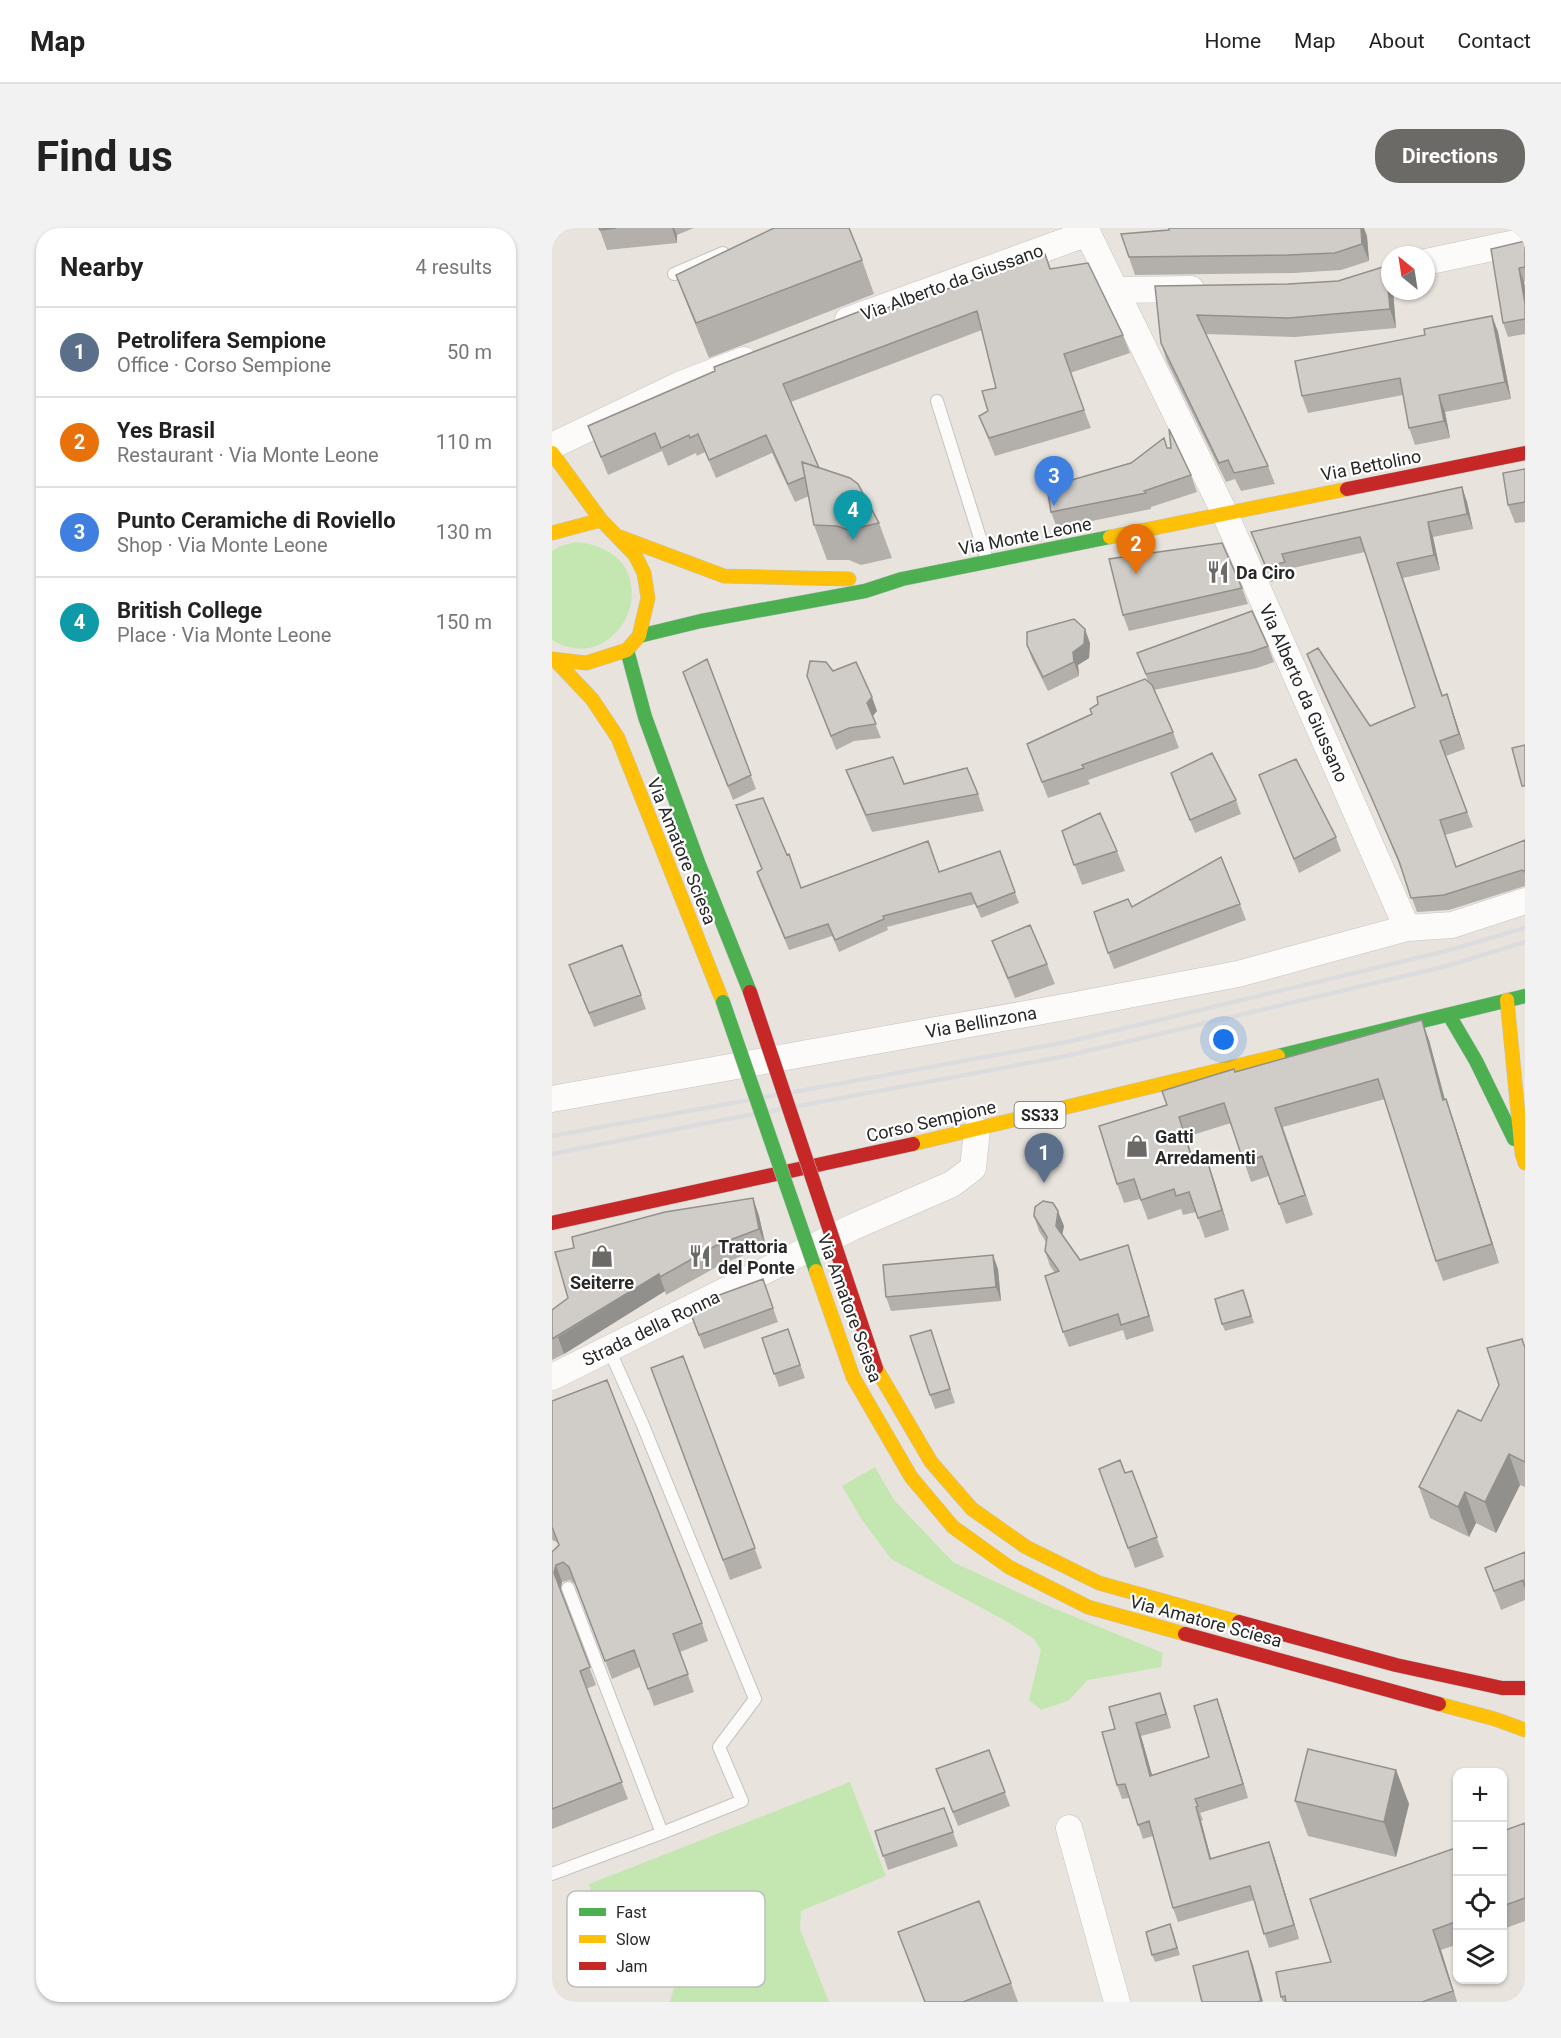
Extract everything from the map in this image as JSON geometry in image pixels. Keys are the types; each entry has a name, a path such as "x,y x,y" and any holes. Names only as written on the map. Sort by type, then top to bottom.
{"street":[{"name":"Via Alberto da Giussano","path":"825,329 1086,231 1225,514 1407,928"},
{"path":"1435,260 1525,241"},
{"path":"1115,290 1217,289"},
{"path":"552,446 679,385 770,350"},
{"path":"552,453 601,520 635,555 644,573 647,586 646,607 639,636 627,650 586,663 554,660"},
{"name":"Via Bettolino","path":"1225,514 1525,453"},
{"name":"Via Monte Leone","path":"639,636 701,621 865,591 902,579 988,561 1225,514"},
{"path":"552,533 601,520"},
{"name":"Via Monte Leone","path":"618,536 724,576 902,579"},
{"name":"Via Amatore Sciesa","path":"627,650 645,717 698,862 750,992 876,1368 931,1462 972,1509 1026,1547 1099,1583 1395,1665 1502,1688 1525,1688"},
{"name":"Via Amatore Sciesa","path":"554,660 592,699 618,738 723,1002 853,1377 911,1478 953,1527 1009,1567 1088,1607 1495,1719 1525,1730"},
{"name":"Via Bellinzona","path":"552,1099 1238,974 1407,928 1452,925 1525,901"},
{"name":"Corso Sempione","path":"552,1223 977,1130 1525,996"},
{"path":"1507,1000 1524,1158"},
{"path":"1449,1015 1476,1061 1524,1158"},
{"name":"Strada della Ronna","path":"552,1377 853,1227 952,1184 973,1168 977,1130"},
{"path":"1069,1828 1117,2002"}],"lane":[{"path":"674,274 738,246"},
{"path":"937,401 988,561"},
{"path":"552,1874 742,1801 719,1747 755,1699 609,1348"},
{"path":"568,1588 662,1833"}],"green space":[{"path":"576,542 607,551 625,568 632,589 629,611 618,631 600,644 578,649 552,640 552,551 560,546"},
{"path":"875,1467 894,1500 953,1562 1041,1603 1163,1653 1161,1667 1088,1680 1068,1701 1041,1710 1029,1700 1041,1650 1034,1639 1004,1620 891,1559 862,1520 842,1486"},
{"path":"850,1782 886,1876 801,1911 800,1929 829,2002 670,2002 674,1987 765,1987 765,1891 591,1891 589,1884"}],"building":[{"path":"774,228 849,228 862,260 696,323 676,275"},
{"path":"1169,228 1361,228 1362,244 1335,253 1129,257 1121,234 1169,230"},
{"path":"1525,241 1525,267 1519,268 1525,319 1503,323 1491,249"},
{"path":"1045,254 1050,269 1088,263 1123,335 1064,354 1084,410 989,438 979,416 988,411 982,391 996,388 977,311 783,384 819,468 802,462 805,477 788,484 766,435 709,460 698,434 690,438 689,435 661,448 655,433 601,457 588,426 715,371 714,367 879,304 882,310 937,288 939,292"},
{"path":"1381,268 1381,300 1389,300 1390,309 1289,318 1197,315 1268,466 1234,473 1228,460 1219,463 1161,343 1155,286 1338,281"},
{"path":"1492,316 1505,382 1439,395 1444,421 1409,428 1400,378 1302,396 1295,361 1425,335 1424,329"},
{"path":"1169,429 1191,475 1144,491 1146,493 1051,512 1047,487 1131,463 1164,438 1167,448 1171,448"},
{"path":"802,462 850,478 858,484 879,523 848,530 837,526 814,525"},
{"path":"1525,469 1525,502 1508,505 1503,473"},
{"path":"1462,487 1467,514 1428,522 1434,555 1397,563 1442,696 1447,694 1459,734 1440,741 1467,812 1440,820 1456,867 1525,840 1525,872 1522,870 1444,895 1411,898 1399,861 1307,654 1318,648 1370,726 1415,707 1360,537 1282,554 1285,562 1266,567 1251,532"},
{"path":"1222,543 1242,588 1123,615 1109,559"},
{"path":"1252,611 1268,646 1251,652 1146,674 1137,653"},
{"path":"1074,619 1085,629 1084,644 1073,652 1074,662 1043,677 1027,645 1027,632"},
{"path":"707,659 751,775 728,786 683,672"},
{"path":"810,661 826,662 833,671 856,662 872,697 867,703 876,724 849,728 831,736 807,676"},
{"path":"1145,679 1152,685 1173,732 1082,765 1084,768 1042,782 1027,744 1092,714 1090,709 1098,704 1097,697"},
{"path":"1525,745 1525,786 1522,786 1512,748"},
{"path":"1212,753 1236,800 1190,820 1171,773"},
{"path":"893,757 904,784 967,768 978,794 866,815 846,770"},
{"path":"1296,759 1336,837 1294,859 1259,775"},
{"path":"763,798 787,855 789,854 801,888 928,841 939,872 1000,851 1015,892 977,907 971,893 883,916 884,919 835,940 828,924 785,938 757,872 762,869 736,805"},
{"path":"1100,813 1117,851 1074,865 1062,831"},
{"path":"1221,857 1240,904 1108,953 1094,912 1128,899 1132,907"},
{"path":"1030,925 1047,964 1008,978 992,941"},
{"path":"622,945 641,995 589,1013 569,965"},
{"path":"1422,1020 1443,1100 1446,1099 1492,1244 1436,1261 1378,1079 1275,1108 1305,1195 1279,1204 1262,1156 1244,1163 1224,1103 1179,1117 1194,1165 1207,1160 1222,1210 1198,1218 1189,1192 1176,1196 1174,1189 1141,1200 1134,1179 1117,1184 1099,1126 1167,1105 1162,1091 1234,1069 1235,1072"},
{"path":"753,1198 759,1229 717,1245 660,1277 659,1274 552,1339 552,1310 568,1298 555,1252 574,1248 572,1237 665,1212"},
{"path":"1043,1201 1053,1203 1058,1211 1056,1226 1080,1260 1128,1245 1149,1316 1121,1325 1118,1314 1063,1332 1045,1276 1059,1271 1045,1251 1047,1237 1034,1216 1035,1207"},
{"path":"993,1255 996,1287 886,1297 883,1265"},
{"path":"763,1279 773,1308 699,1335 689,1309 711,1298"},
{"path":"1243,1290 1251,1316 1222,1324 1215,1299"},
{"path":"788,1329 800,1365 774,1374 762,1338"},
{"path":"931,1330 950,1389 930,1395 910,1336"},
{"path":"1522,1339 1525,1348 1525,1462 1509,1454 1485,1502 1465,1492 1458,1507 1419,1487 1458,1410 1481,1421 1499,1385 1487,1348"},
{"path":"683,1356 755,1548 723,1560 651,1368"},
{"path":"607,1380 702,1623 673,1634 688,1674 648,1689 634,1650 605,1661 569,1567 563,1562 556,1565 554,1573 590,1667 580,1671 622,1782 552,1809 552,1551 559,1545 552,1527 552,1401"},
{"path":"1120,1460 1125,1473 1132,1471 1157,1537 1128,1548 1099,1469"},
{"path":"1525,1552 1525,1588 1523,1580 1494,1591 1485,1568"},
{"path":"1160,1693 1166,1714 1136,1723 1150,1776 1209,1757 1194,1706 1217,1699 1243,1784 1195,1799 1210,1859 1269,1842 1294,1925 1264,1934 1250,1886 1173,1908 1149,1821 1138,1825 1125,1784 1117,1785 1102,1732 1115,1729 1109,1707"},
{"path":"1308,1749 1396,1770 1384,1822 1295,1801"},
{"path":"989,1750 1005,1792 953,1812 936,1769"},
{"path":"944,1808 953,1832 883,1856 875,1831"},
{"path":"1525,1823 1525,1898 1507,1905 1507,1876 1507,1830"},
{"path":"1453,1849 1453,1923 1433,1930 1453,1991 1422,2002 1286,2002 1285,1996 1281,1997 1276,1972 1331,1962 1310,1899"},
{"path":"979,1901 1011,1983 963,2002 925,2002 898,1932"},
{"path":"1170,1924 1177,1948 1152,1955 1146,1932"},
{"path":"1248,1951 1261,2001 1202,2002 1193,1966"}],"railway":[{"path":"552,1136 1067,1042 1446,951 1525,928"},
{"path":"552,1154 1066,1056 1447,966 1525,942"}],"traffic: fast":[{"path":"639,636 701,621 865,591 902,579 1110,537"},
{"path":"627,650 645,717 698,862 750,992"},
{"path":"1278,1056 1525,996"},
{"path":"723,1002 816,1271"},
{"path":"1449,1015 1476,1061 1514,1139"}],"traffic: slow":[{"path":"552,453 601,520 635,555 644,573 648,598 639,636 627,650 586,663 552,659"},
{"path":"1110,537 1347,489"},
{"path":"552,533 601,520"},
{"path":"620,537 724,576 849,579"},
{"path":"556,661 592,699 618,738 723,1002"},
{"path":"1507,1000 1522,1154 1525,1163"},
{"path":"913,1144 1278,1056"},
{"path":"816,1271 853,1377"},
{"path":"876,1368 931,1462 972,1509 1026,1547 1099,1583 1239,1622"},
{"path":"853,1377 911,1477 953,1527 1009,1567 1088,1607 1185,1634"},
{"path":"1439,1704 1495,1719 1525,1730"}],"traffic: jam":[{"path":"1347,489 1525,453"},
{"path":"750,992 876,1368"},
{"path":"552,1223 913,1144"},
{"path":"1239,1622 1396,1665 1502,1688 1525,1688"},
{"path":"1185,1634 1439,1704"}],"place":[{"name":"Punto Ceramiche di Roviello","path":"1054,506"},
{"name":"British College","path":"853,540"},
{"name":"Da Ciro","path":"1218,572"},
{"name":"Yes Brasil","path":"1136,574"},
{"name":"Gatti Arredamenti","path":"1137,1146"},
{"name":"Petrolifera Sempione","path":"1044,1183"},
{"name":"Seiterre","path":"602,1256"},
{"name":"Trattoria del Ponte","path":"700,1256"}]}
